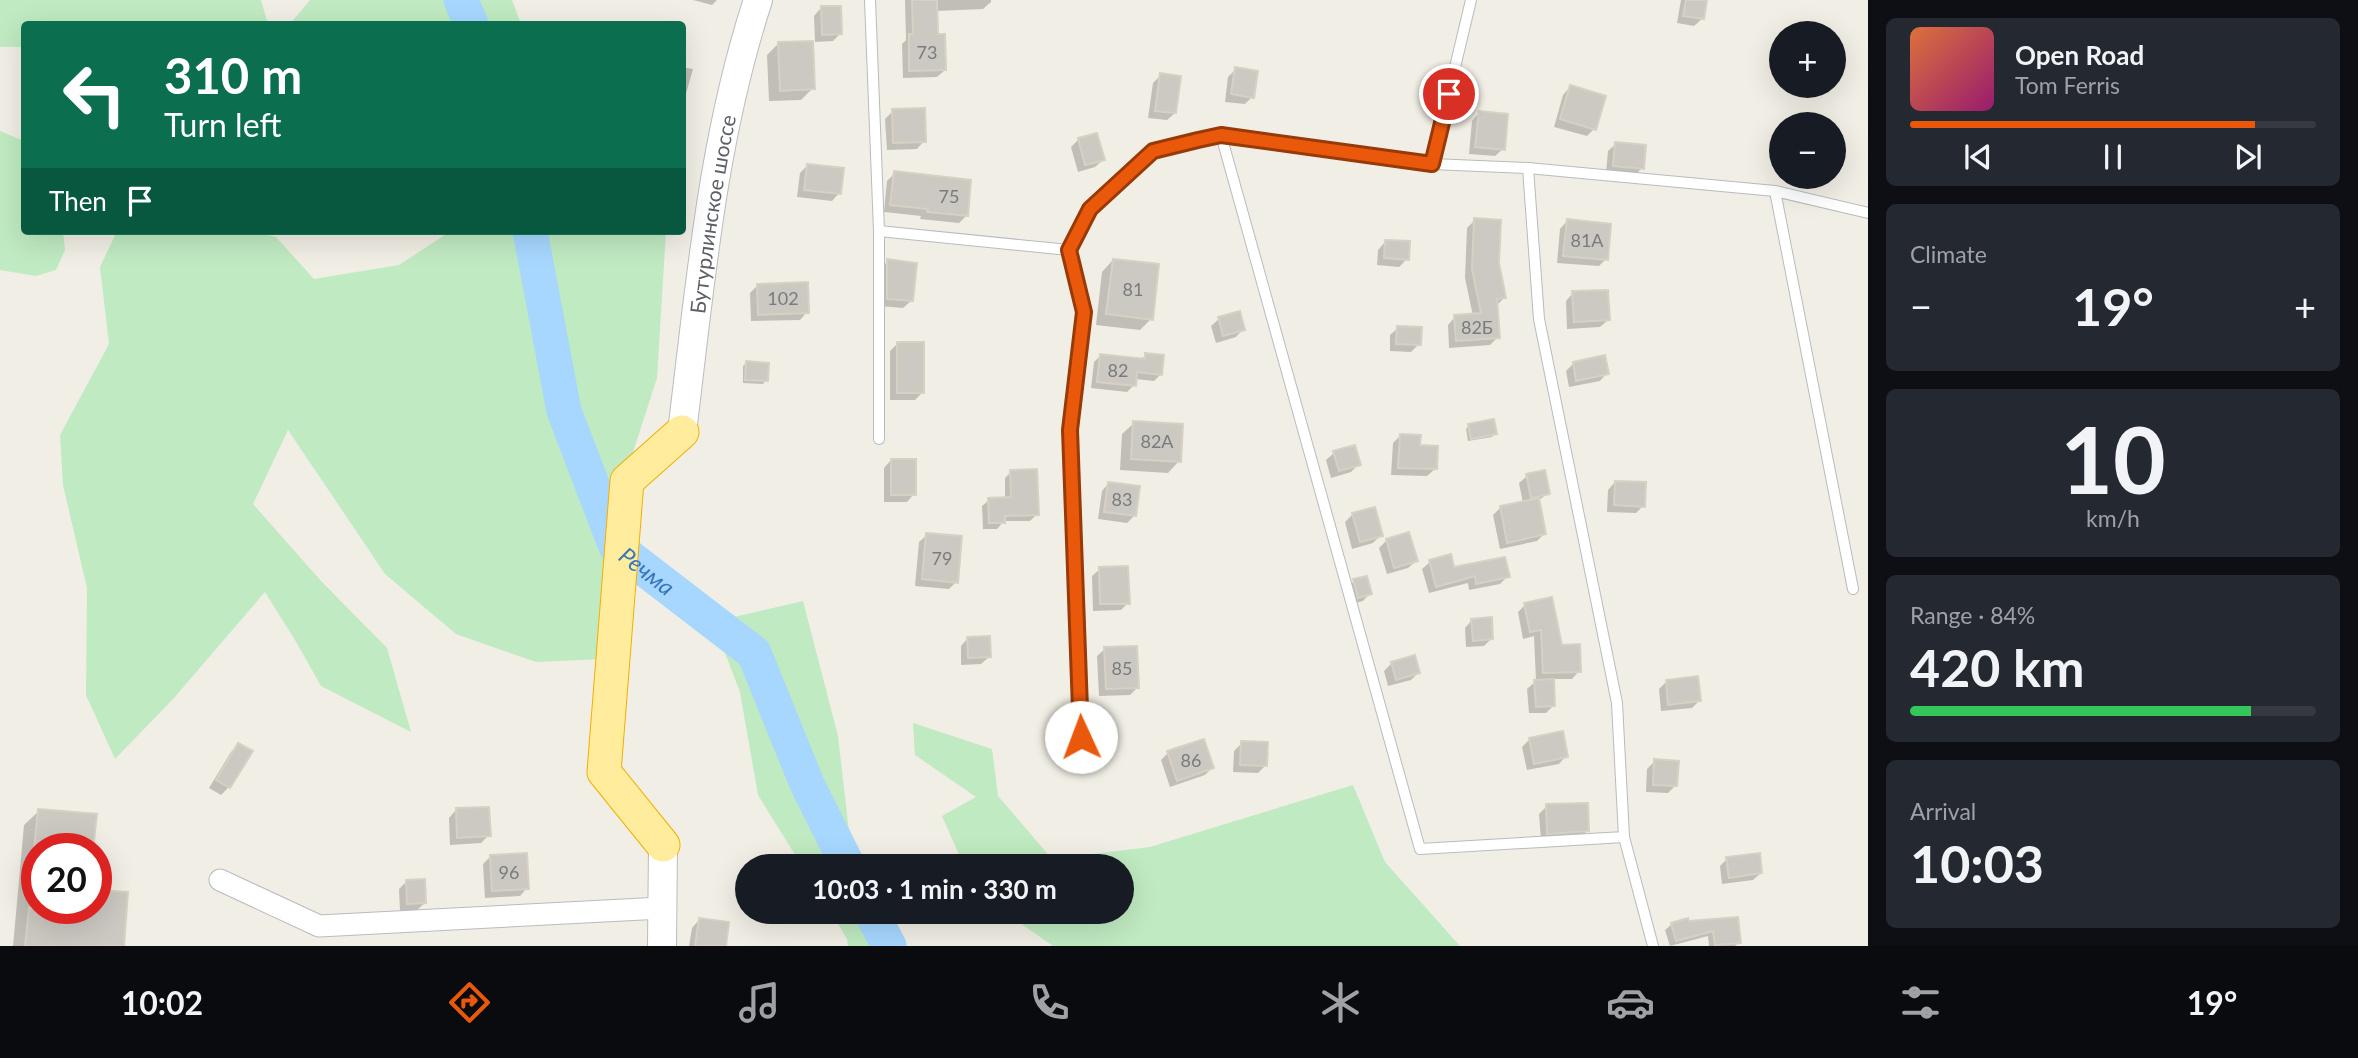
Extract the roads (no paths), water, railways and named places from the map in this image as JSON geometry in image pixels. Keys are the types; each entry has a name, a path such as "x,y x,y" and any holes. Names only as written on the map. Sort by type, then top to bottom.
{"highway":[{"path":"663,845 604,772 627,481 682,432"}],"main road":[{"name":"Бутурлинское шоссе","path":"682,432 711,197 735,78 758,0"},
{"path":"662,946 663,845"}],"street":[{"path":"220,880 319,926 662,908"}],"lane":[{"path":"870,0 879,231 879,439"},
{"path":"1432,164 1471,0"},
{"path":"1221,135 1420,849 1624,837"},
{"path":"1081,737 1070,430 1084,312 1069,250 1090,209 1153,151 1221,135 1432,164 1528,168 1775,191 1868,213"},
{"path":"1528,168 1539,319 1617,703 1624,837 1653,946"},
{"path":"1775,191 1853,589"},
{"path":"879,231 1069,250"}],"waterway":[{"name":"Речма","path":"461,0 470,21"},
{"name":"Речма","path":"531,235 564,411 616,547 754,653 807,784 842,854"},
{"name":"Речма","path":"877,924 889,946"}]}
